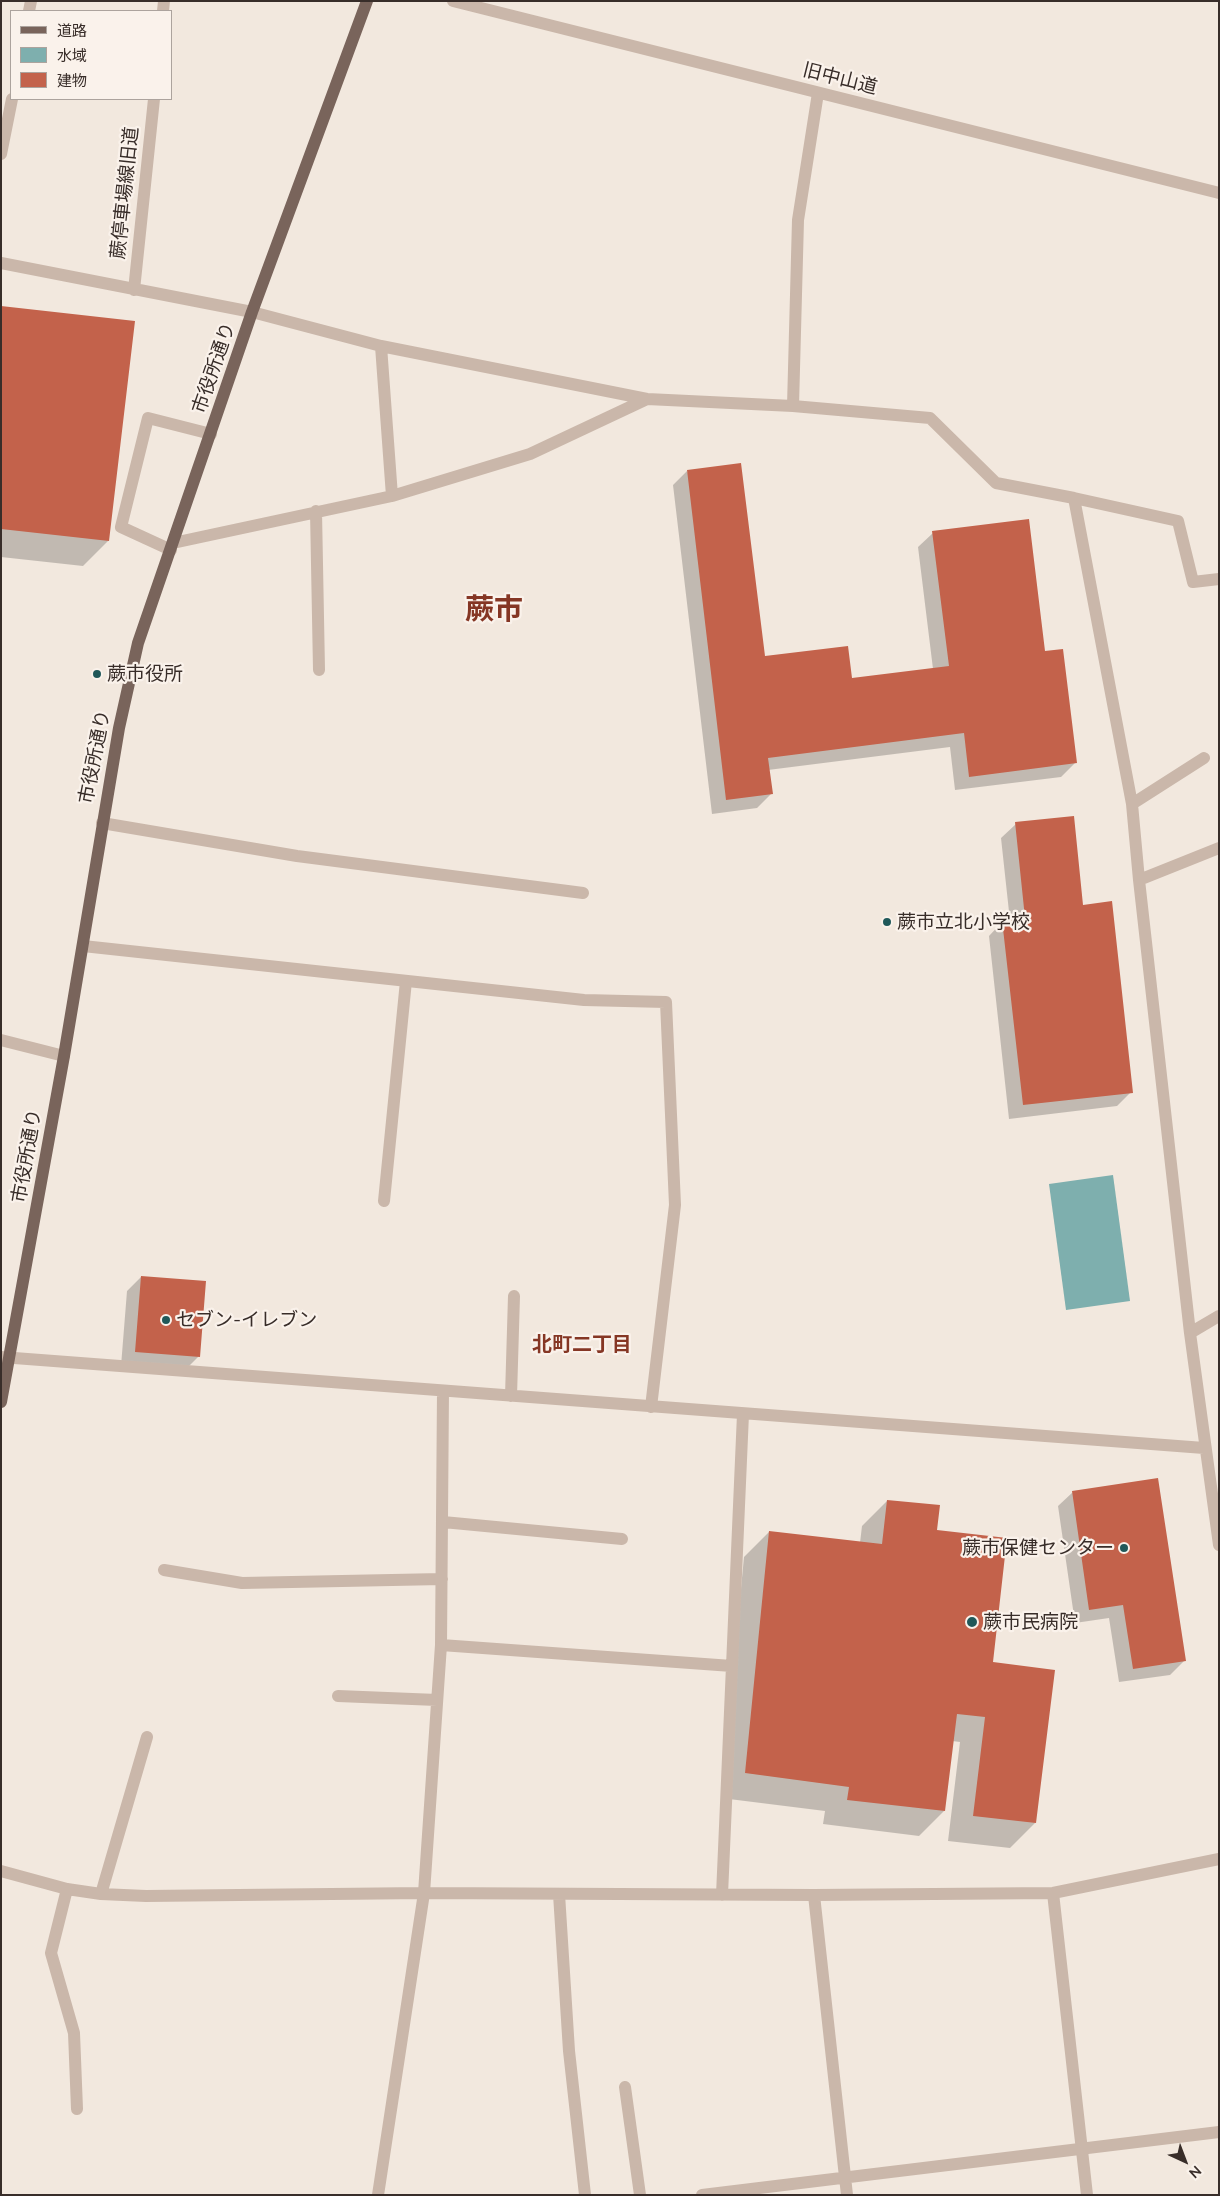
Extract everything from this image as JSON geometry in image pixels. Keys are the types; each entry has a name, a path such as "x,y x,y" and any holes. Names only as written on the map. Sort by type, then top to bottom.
{"main road":[{"name":"市役所通り","path":"1,1402 5,1358 64,1056 119,728 138,643 252,312 367,1"}],"street":[{"name":"旧中山道","path":"453,1 1219,194"},
{"path":"793,406 798,220 818,93"},
{"path":"1,154 12,100"},
{"name":"蕨停車場線旧道","path":"134,290 154,100"},
{"path":"1,263 252,312 381,346 646,399 793,406 930,418 996,483 1178,521 1193,582 1219,579"},
{"path":"381,346 392,496"},
{"path":"211,434 148,418 121,527 172,546 316,511 392,496 530,454 646,399"},
{"path":"1074,498 1132,804 1190,1333 1204,1448 1219,1545"},
{"path":"316,511 320,670"},
{"path":"1132,804 1204,758"},
{"path":"102,823 297,856 583,893"},
{"path":"1139,880 1219,848"},
{"path":"83,946 584,1000 666,1002 675,1205 652,1407"},
{"path":"384,1201 406,981"},
{"path":"1,1040 64,1056"},
{"path":"511,1396 514,1296"},
{"path":"1190,1333 1219,1316"},
{"path":"5,1358 1204,1448"},
{"path":"378,2195 424,1893 440,1645 443,1522 443,1391"},
{"path":"722,1895 743,1414"},
{"path":"443,1522 622,1539"},
{"path":"164,1570 242,1582 442,1579"},
{"path":"440,1645 732,1666"},
{"path":"338,1696 437,1700"},
{"path":"102,1894 146,1737"},
{"path":"1,1871 67,1889 102,1894 146,1896 424,1893 814,1895 1053,1893 1219,1859"},
{"path":"67,1889 51,1953 74,2033 77,2109"},
{"path":"1053,1893 1087,2195"},
{"path":"560,1894 569,2051 585,2195"},
{"path":"814,1895 847,2195"},
{"path":"625,2087 640,2195"},
{"path":"702,2195 1219,2132"}],"water":[{"path":"1113,1175 1130,1301 1066,1310 1049,1184"}],"building":[{"path":"1,306 135,321 109,541 1,529"},
{"path":"741,463 765,656 848,646 852,678 949,666 932,531 1029,519 1045,651 1063,649 1077,763 969,777 964,733 768,758 773,794 726,800 687,470"},
{"path":"1074,816 1083,905 1112,901 1133,1093 1023,1105 1002,920 1025,918 1015,822"},
{"path":"141,1276 206,1281 200,1357 135,1352"},
{"name":"蕨市保健センター","path":"1158,1478 1186,1661 1133,1669 1123,1605 1089,1610 1072,1491"},
{"path":"887,1500 940,1505 937,1530 1007,1538 993,1662 1055,1670 1036,1823 973,1816 985,1717 957,1714 945,1811 847,1800 849,1787 745,1773 769,1531 882,1544"}],"place":[{"name":"蕨市役所","path":"97,674"},
{"name":"蕨市立北小学校","path":"887,922"},
{"name":"セブン-イレブン","path":"166,1320"},
{"name":"蕨市保健センター","path":"1124,1548"},
{"name":"蕨市民病院","path":"972,1622"}],"district":[{"name":"蕨市","path":"494,610"},
{"name":"北町二丁目","path":"582,1345"}]}
